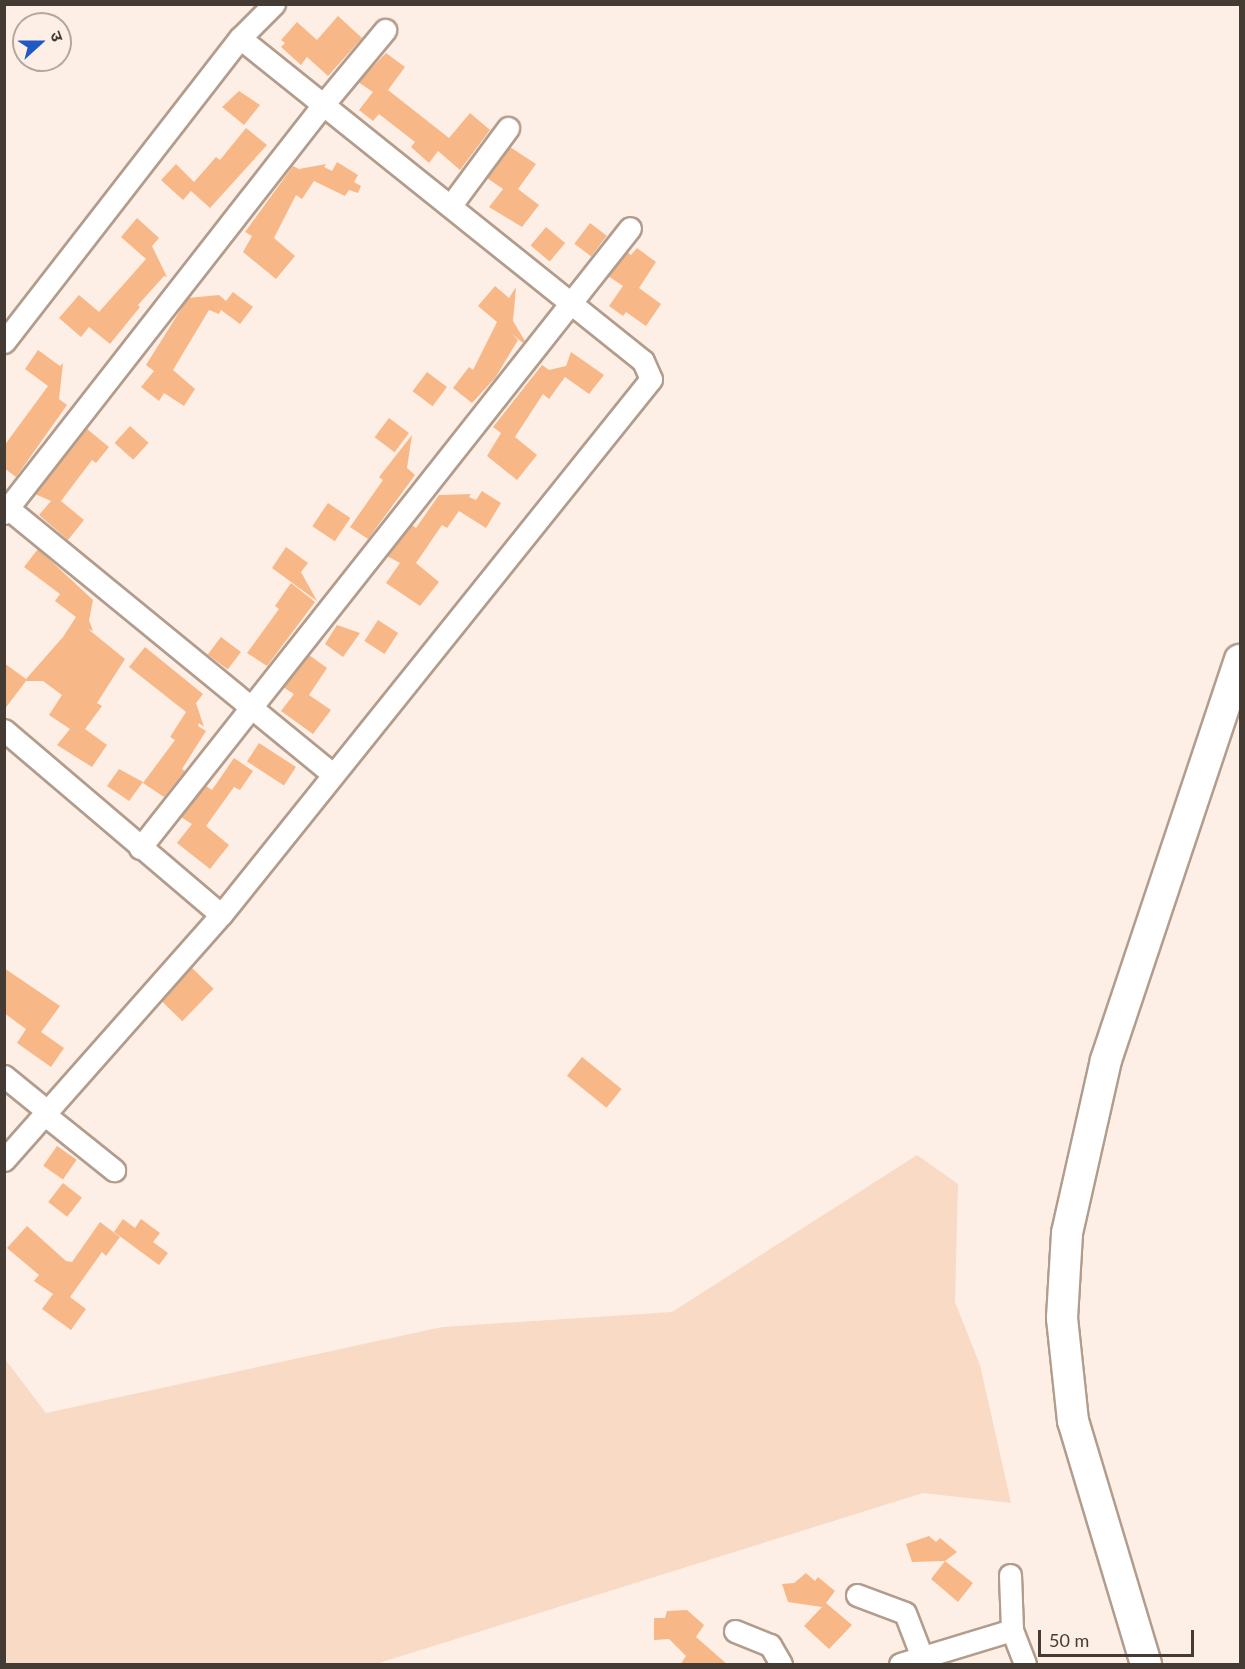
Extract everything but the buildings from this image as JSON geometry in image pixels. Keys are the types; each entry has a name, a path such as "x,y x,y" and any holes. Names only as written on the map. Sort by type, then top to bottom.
{"street":[{"path":"4,342 240,38 274,4"},
{"path":"332,773 6,509 322,106 386,30"},
{"path":"4,1160 221,915 332,773 651,379 643,361 451,204 322,106 240,38"},
{"path":"451,204 508,128"},
{"path":"140,848 630,228"},
{"path":"1146,1665 1072,1421 1062,1318 1067,1233 1106,1060 1240,660"},
{"path":"4,730 221,915"},
{"path":"4,1076 114,1170"},
{"path":"1010,1575 1012,1630 1024,1665"},
{"path":"857,1595 905,1613 930,1659"},
{"path":"900,1665 930,1659 1012,1630"},
{"path":"735,1631 770,1646 781,1665"}],"shaded area":[{"path":"917,1155 958,1184 955,1302 980,1365 1011,1503 923,1493 376,1664 5,1664 5,1359 46,1413 442,1327 672,1312"}]}
